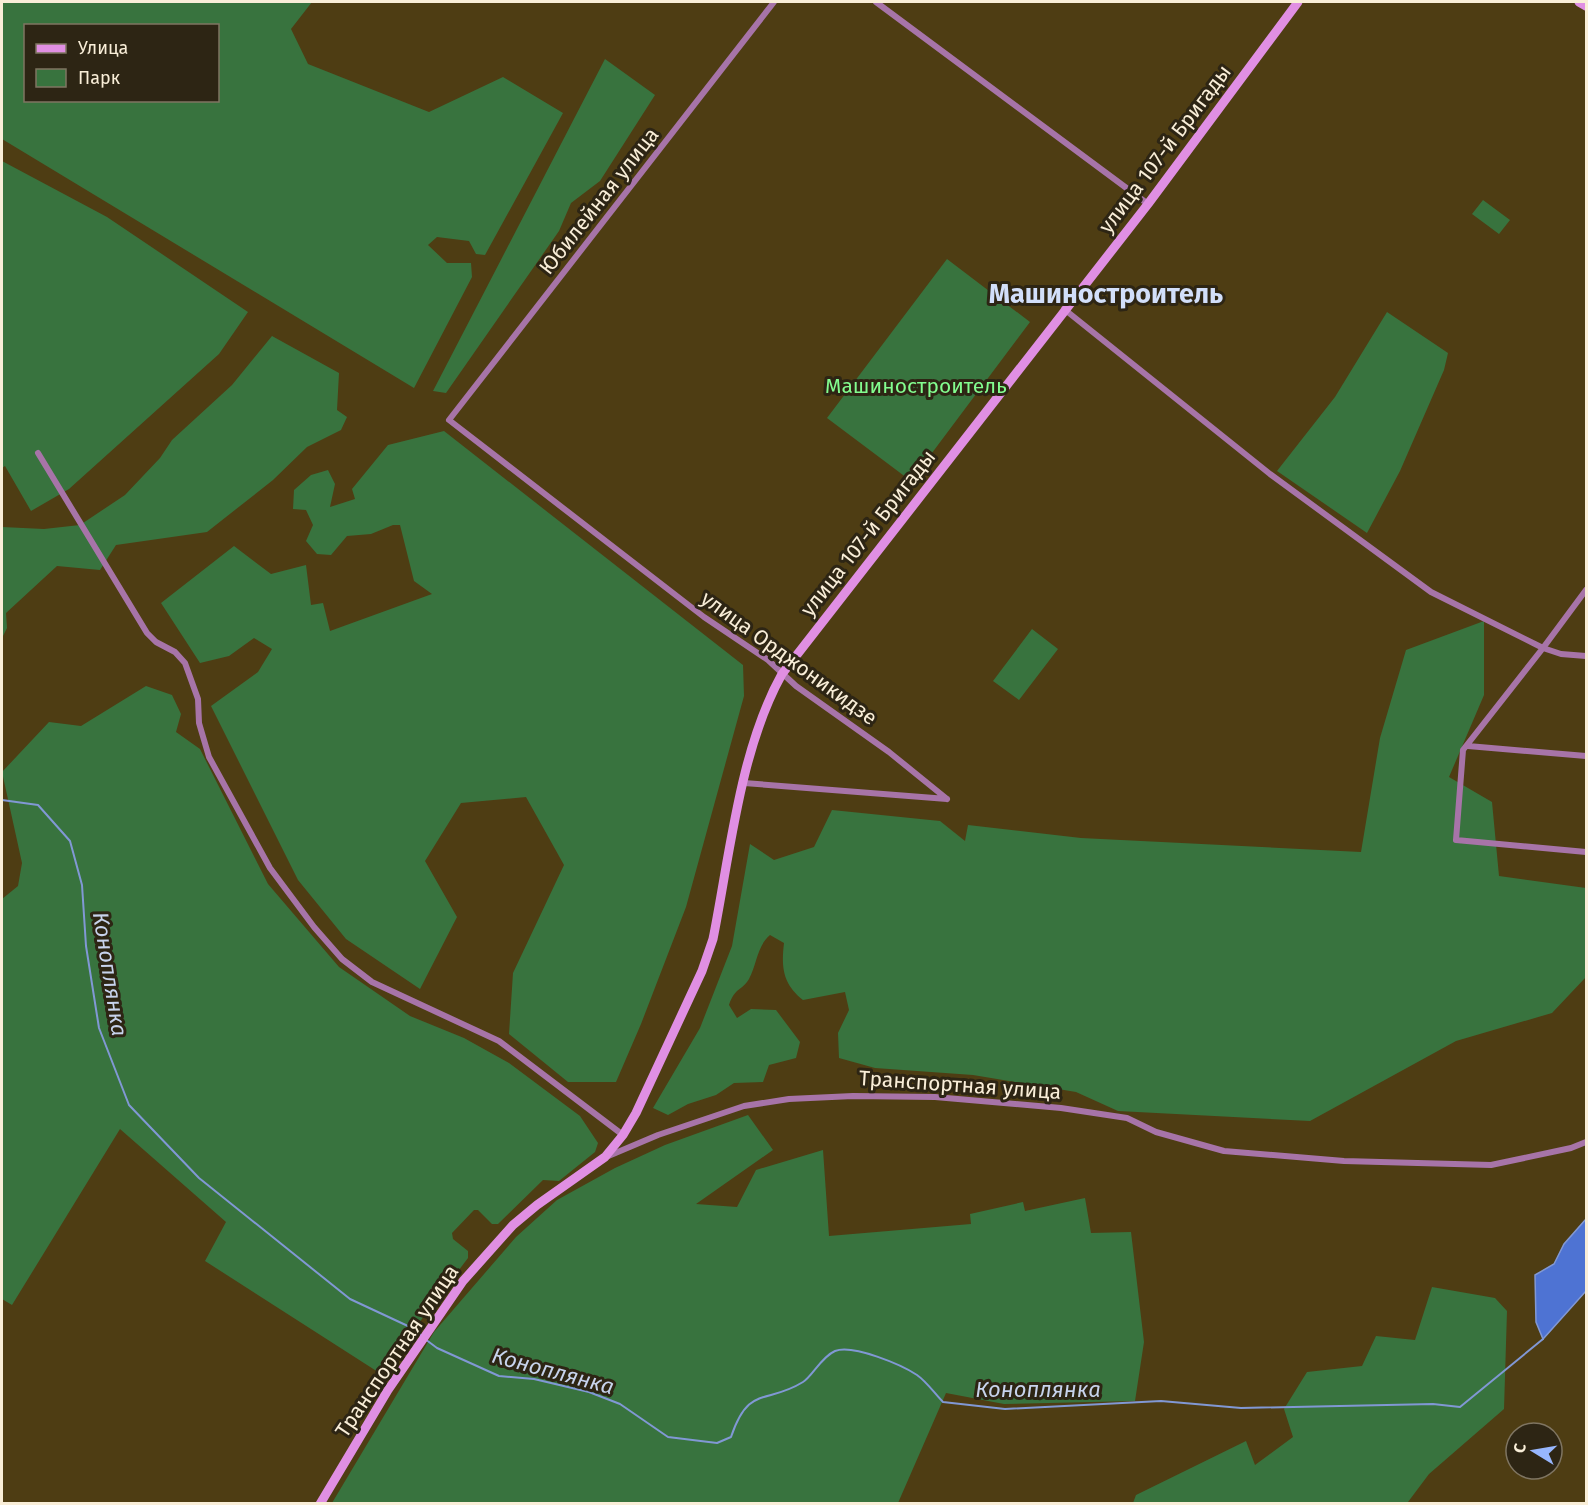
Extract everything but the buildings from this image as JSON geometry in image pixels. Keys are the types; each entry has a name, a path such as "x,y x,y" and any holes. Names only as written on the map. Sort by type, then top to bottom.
{"main road":[{"name":"улица 107-й Бригады","path":"605,1158 636,1113 710,950 744,783 759,722 767,700 783,674 1064,309 1148,204 1299,2"},
{"path":"1579,2 1587,6"},
{"name":"Транспортная улица","path":"320,1503 429,1327 488,1251 513,1225 537,1205 605,1158"}],"street":[{"name":"Юбилейная улица","path":"449,420 774,2"},
{"path":"876,2 1148,204"},
{"path":"1064,309 1270,474 1431,592 1543,648 1561,654 1587,656"},
{"name":"улица Орджоникидзе","path":"449,420 695,610 947,799 744,783"},
{"path":"38,453 147,633 175,652 185,663 198,699 199,723 209,757 270,868 314,927 342,959 372,982 499,1041 623,1135"},
{"path":"1587,590 1463,750 1456,840 1587,852"},
{"path":"1468,746 1587,756"},
{"name":"Транспортная улица","path":"605,1158 658,1135 744,1106 789,1099 853,1095 935,1097 1061,1108 1127,1118 1156,1132 1224,1150 1344,1161 1418,1165 1491,1165 1571,1148 1587,1142"}],"green space":[{"path":"2,2 312,2 291,29 308,64 429,112 503,77 563,113 485,255 476,254 469,241 437,237 428,245 447,263 471,263 472,277 414,388 2,139"},
{"path":"605,59 655,95 600,181 571,203 559,231 446,393 433,391"},
{"path":"2,161 107,217 248,312 219,354 69,489 31,511 5,466 2,468"},
{"path":"1483,200 1510,220 1499,234 1472,214"},
{"name":"Машиностроитель","path":"947,259 1030,322 911,481 827,418"},
{"path":"1387,312 1448,353 1444,370 1400,471 1367,533 1277,471 1335,397"},
{"path":"272,336 339,373 337,410 347,417 341,430 307,447 273,480 207,532 116,545 100,570 57,566 6,613 7,628 2,638 2,527 44,529 80,525 125,495 160,458 172,440 232,385"},
{"path":"444,431 743,665 744,696 686,907 616,1082 568,1082 509,1034 513,973 564,865 526,797 461,803 425,861 457,917 420,989 346,939 298,880 211,706 258,672 272,649 254,638 229,656 200,663 161,603 234,546 271,574 306,565 311,605 323,603 330,631 432,594 414,581 400,525 393,525 371,534 347,536 331,555 317,554 306,541 313,525 306,510 293,509 294,490 311,475 328,470 335,484 330,507 355,499 352,489 388,445"},
{"path":"1484,621 1484,695 1449,777 1492,802 1499,876 1586,888 1586,977 1552,1013 1456,1041 1310,1121 1118,1111 1076,1092 973,1075 875,1068 839,1058 838,1033 849,1010 845,992 803,1000 787,982 783,968 784,943 770,935 760,950 749,979 736,992 729,1005 737,1018 751,1009 776,1010 800,1042 796,1058 769,1065 763,1082 734,1083 716,1095 688,1104 668,1115 653,1108 700,1028 732,946 750,844 774,860 814,847 832,810 940,821 965,841 968,825 1081,838 1361,852 1380,738 1406,650"},
{"path":"1032,629 1058,649 1019,700 993,681"},
{"path":"146,686 172,695 181,714 176,732 200,749 268,884 339,967 410,1016 464,1038 509,1063 580,1116 598,1143 595,1152 559,1181 543,1180 498,1224 492,1224 478,1210 474,1210 452,1233 453,1239 468,1251 468,1258 384,1369 378,1372 205,1261 226,1222 120,1129 12,1305 2,1299 2,899 18,886 22,863 2,772 49,722 81,726"},
{"path":"748,1115 773,1150 696,1204 737,1207 756,1170 823,1150 829,1236 971,1224 970,1214 1023,1202 1025,1211 1085,1198 1091,1233 1131,1232 1144,1342 1135,1401 1004,1404 946,1393 898,1503 332,1503 434,1332 516,1237 557,1200 615,1168 665,1145"},
{"path":"1432,1287 1495,1298 1507,1311 1504,1409 1429,1474 1408,1502 1411,1503 1133,1503 1136,1495 1246,1441 1255,1465 1293,1437 1284,1409 1307,1372 1362,1366 1376,1336 1415,1340"}],"water":[{"path":"1586,1219 1586,1291 1543,1339 1536,1322 1535,1275 1554,1264 1564,1244"}],"waterway":[{"name":"Коноплянка","path":"2,800 38,805 70,841 82,885 86,946 99,1028 129,1105 199,1178 350,1299 410,1327 421,1335"},
{"name":"Коноплянка","path":"425,1339 437,1348 499,1376 534,1379 589,1392 620,1404 668,1437 717,1443 731,1437 738,1420 752,1402 803,1382 821,1362 835,1351 853,1350 889,1361 917,1375 943,1402 1005,1409 1161,1401 1241,1408 1433,1404 1460,1407 1543,1339"}],"district":[{"name":"Машиностроитель","path":"1106,294"}]}
